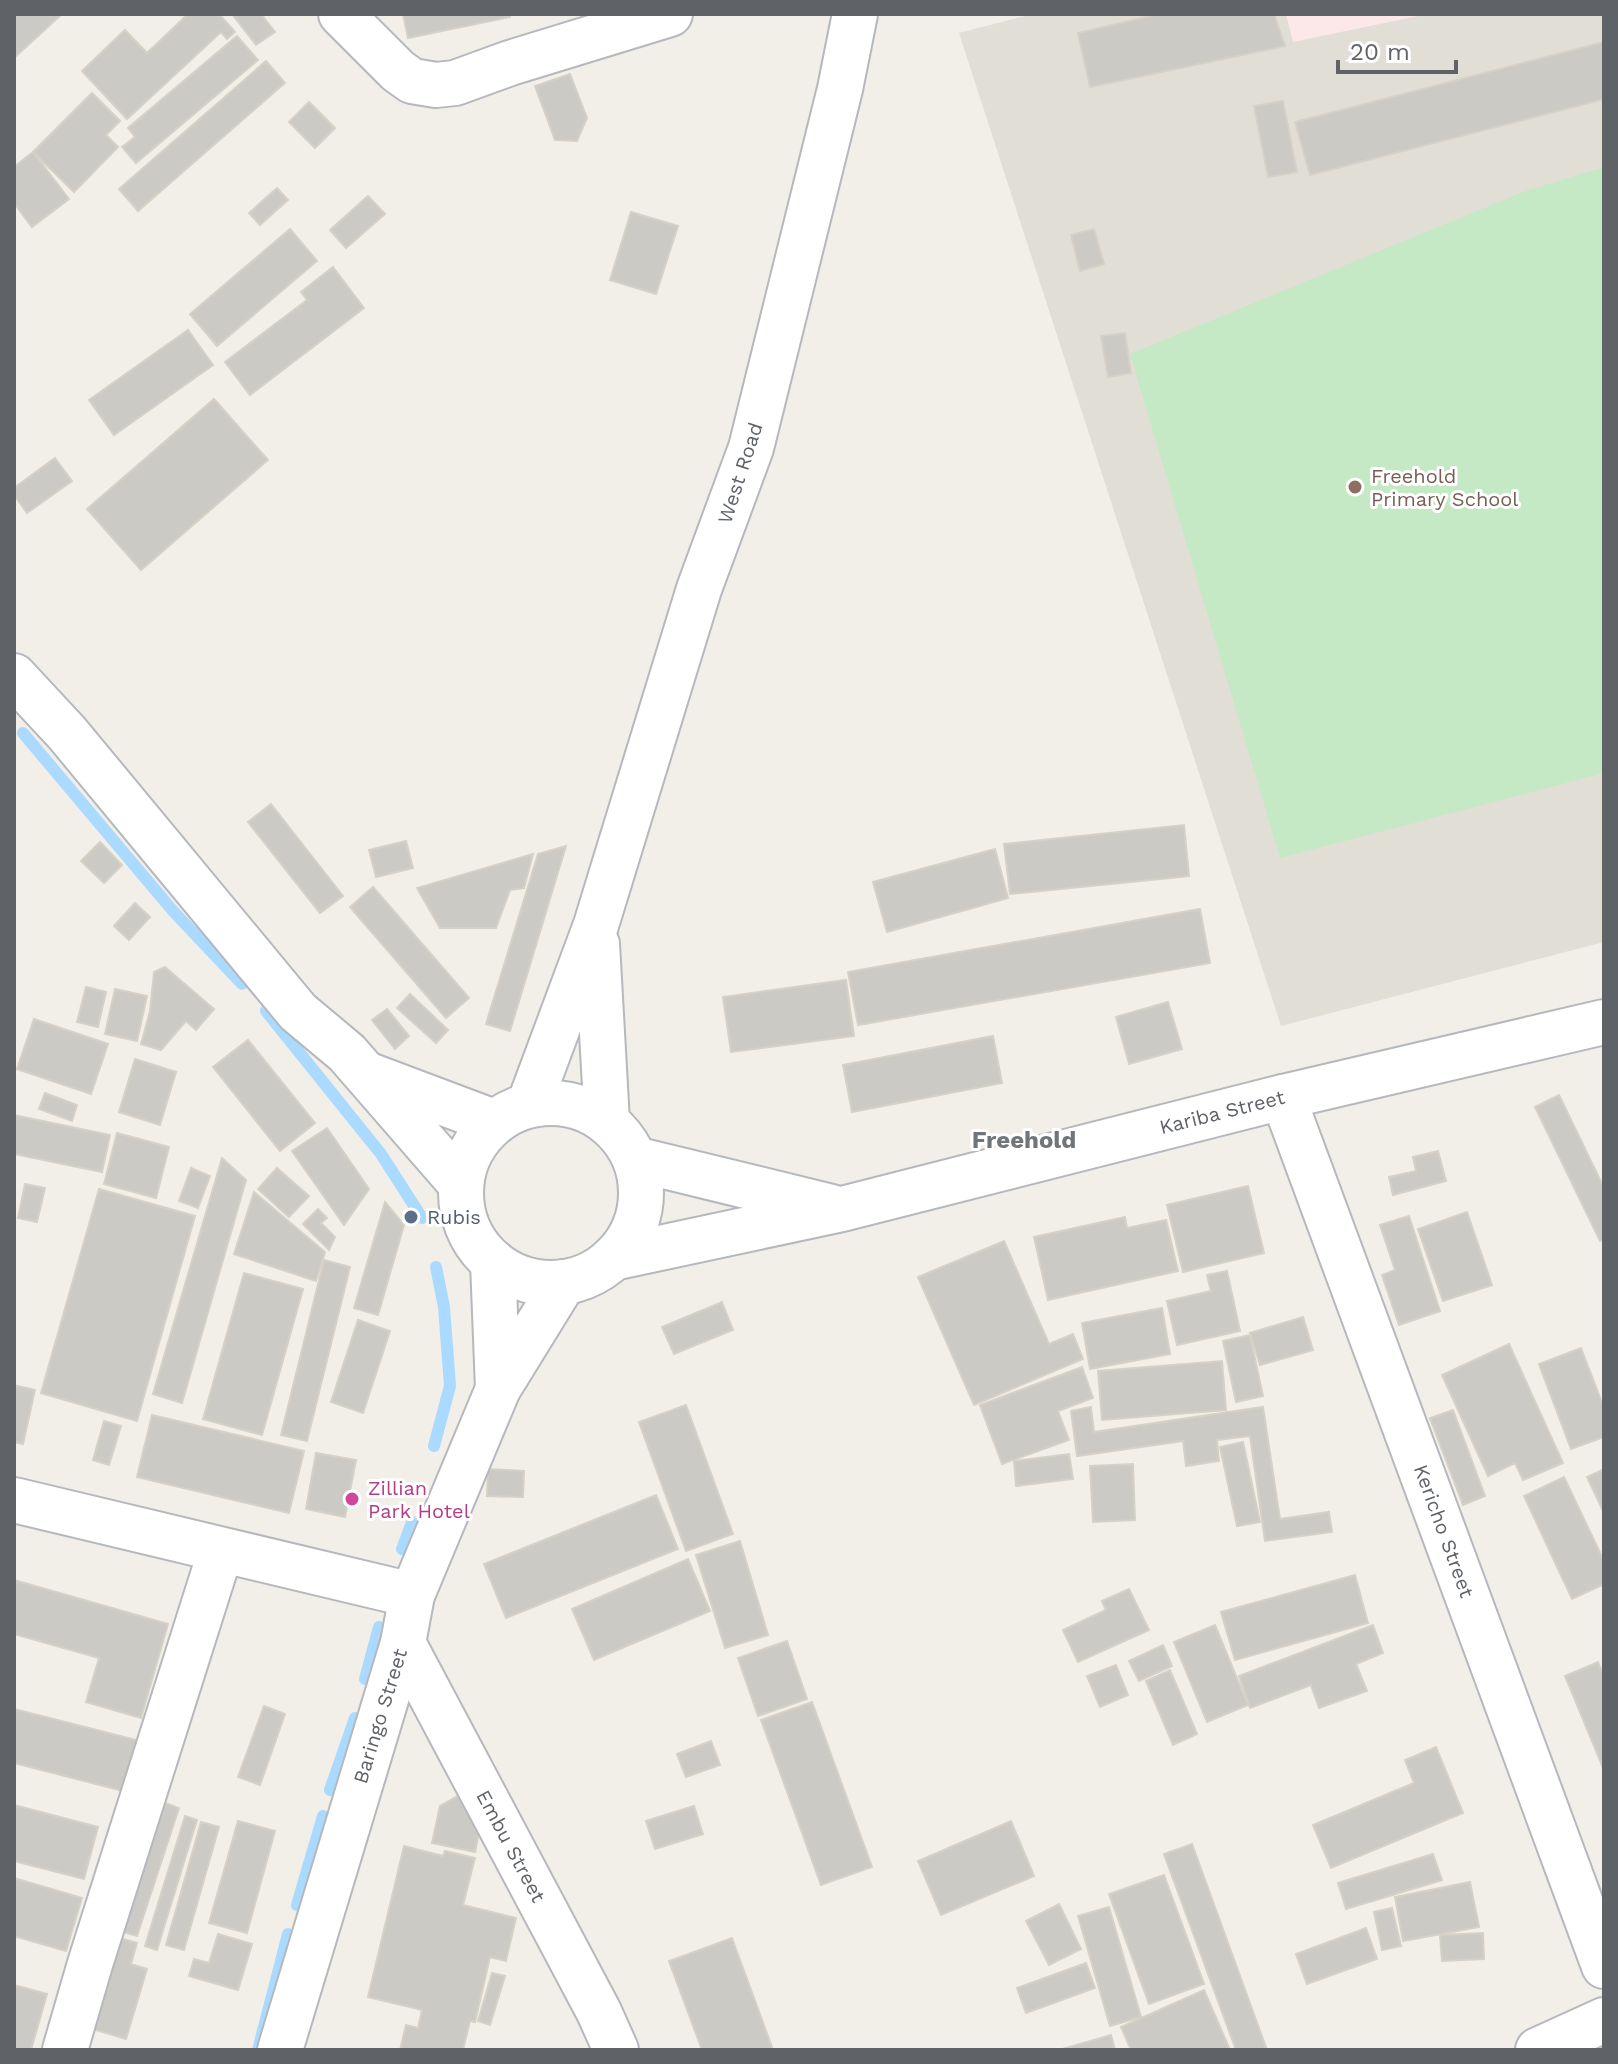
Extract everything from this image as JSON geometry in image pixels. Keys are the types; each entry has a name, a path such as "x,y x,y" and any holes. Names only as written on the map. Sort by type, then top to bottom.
{"street":[{"path":"341,14 398,71 412,81 436,85 455,83 670,14"},
{"name":"West Road","path":"512,1113 596,925 699,589 751,448 840,89 855,14"},
{"path":"14,676 67,733 298,1012 347,1053 460,1183"},
{"name":"West Road","path":"596,925 607,1122"},
{"name":"Kariba Street","path":"613,1258 842,1209 1283,1097 1604,1022"},
{"path":"363,1072 512,1113 570,1104 607,1122 623,1138 635,1159 641,1185 640,1212 630,1237 613,1258 590,1274 564,1282 539,1282 514,1275 493,1262 478,1246 467,1227 461,1206 460,1183 466,1160 478,1139 512,1113"},
{"name":"Kericho Street","path":"1283,1097 1604,1966"},
{"path":"635,1159 842,1209"},
{"name":"Baringo Street","path":"493,1262 498,1389"},
{"name":"Baringo Street","path":"280,2050 403,1643 412,1595 498,1389 564,1282"},
{"path":"14,1500 412,1595"},
{"path":"65,2050 221,1550"},
{"name":"Embu Street","path":"403,1643 599,2012 616,2050"},
{"path":"1538,2050 1604,2020"}],"shaded area":[{"name":"Freehold Primary School","path":"1033,14 1604,14 1604,942 1281,1026 959,33"},
{"path":"1286,14 1428,14 1293,42"}],"green space":[{"path":"1604,167 1604,773 1280,858 1130,354 1523,192"}],"building":[{"path":"14,14 62,14 14,58"},
{"path":"188,14 219,14 235,32 227,39 221,32 127,119 82,71 125,30 147,53"},
{"path":"232,14 261,14 275,32 256,45"},
{"path":"403,14 510,14 510,17 408,38"},
{"path":"1159,14 1274,14 1285,46 1090,87 1078,33"},
{"path":"237,36 258,60 136,163 122,147 135,137 128,128"},
{"path":"1604,42 1604,99 1310,175 1295,122"},
{"path":"266,61 285,83 138,211 119,189"},
{"path":"570,74 587,118 577,141 555,140 535,86"},
{"path":"92,93 120,121 106,135 118,147 74,192 33,152"},
{"path":"1283,101 1297,172 1268,177 1254,106"},
{"path":"309,102 335,128 315,148 289,122"},
{"path":"33,152 69,199 32,227 14,203 14,167"},
{"path":"277,188 288,200 260,225 249,213"},
{"path":"368,196 385,214 346,248 330,230"},
{"path":"631,212 678,226 656,294 610,280"},
{"path":"290,229 317,261 217,346 190,314"},
{"path":"1094,229 1104,264 1080,271 1071,235"},
{"path":"333,267 364,308 250,395 225,362 307,300 301,292"},
{"path":"188,330 213,365 114,435 89,400"},
{"path":"1125,333 1131,373 1108,377 1101,336"},
{"path":"214,399 268,460 141,570 87,509"},
{"path":"55,458 72,481 27,513 14,495 14,488"},
{"path":"271,804 343,896 320,913 248,822"},
{"path":"1184,825 1189,876 1010,894 1004,844"},
{"path":"406,841 413,868 376,877 369,850"},
{"path":"100,842 122,865 104,883 81,861"},
{"path":"566,846 510,1031 486,1024 538,854"},
{"path":"995,849 1008,898 887,932 873,882"},
{"path":"533,854 524,888 510,890 496,928 440,928 417,888"},
{"path":"373,887 469,998 446,1018 350,907"},
{"path":"135,903 150,917 129,940 114,926"},
{"path":"1200,909 1210,963 858,1025 848,972"},
{"path":"165,967 214,1009 196,1030 186,1021 161,1050 141,1044 150,1011 154,972"},
{"path":"846,980 854,1036 731,1052 723,997"},
{"path":"86,987 106,992 98,1027 77,1022"},
{"path":"115,989 147,996 137,1041 105,1034"},
{"path":"410,994 448,1030 436,1043 397,1008"},
{"path":"1168,1002 1182,1049 1129,1064 1116,1017"},
{"path":"387,1009 409,1036 395,1049 372,1020"},
{"path":"34,1019 108,1044 91,1094 17,1069"},
{"path":"993,1036 1002,1083 852,1112 843,1065"},
{"path":"248,1040 315,1123 280,1151 213,1067"},
{"path":"135,1059 176,1072 160,1125 119,1112"},
{"path":"45,1093 77,1105 72,1121 39,1109"},
{"path":"1559,1095 1604,1188 1604,1239 1600,1241 1535,1107"},
{"path":"14,1115 110,1135 102,1172 14,1154"},
{"path":"327,1128 369,1189 344,1225 292,1151"},
{"path":"117,1133 169,1147 156,1198 104,1184"},
{"path":"1438,1151 1446,1181 1393,1195 1389,1177 1416,1171 1413,1157"},
{"path":"222,1158 246,1180 182,1403 153,1394"},
{"path":"191,1168 210,1176 198,1208 179,1201"},
{"path":"277,1168 309,1196 289,1217 258,1189"},
{"path":"25,1184 45,1188 37,1222 18,1218"},
{"path":"1248,1186 1264,1253 1183,1272 1167,1205"},
{"path":"99,1189 195,1216 137,1421 41,1393"},
{"path":"254,1192 325,1252 316,1281 234,1254"},
{"path":"385,1202 404,1225 378,1315 354,1308"},
{"path":"318,1209 327,1218 321,1223 335,1237 329,1250 303,1224"},
{"path":"1467,1212 1492,1285 1443,1301 1418,1229"},
{"path":"1409,1216 1440,1311 1399,1325 1382,1275 1395,1270 1380,1225"},
{"path":"1125,1217 1127,1228 1166,1220 1178,1271 1048,1300 1034,1237"},
{"path":"1004,1241 1049,1344 1073,1334 1083,1359 974,1405 918,1277"},
{"path":"324,1260 350,1267 307,1441 281,1435"},
{"path":"1227,1271 1240,1331 1177,1345 1167,1301 1211,1291 1207,1275"},
{"path":"244,1273 303,1289 262,1435 203,1419"},
{"path":"722,1302 733,1330 674,1354 662,1327"},
{"path":"1162,1308 1170,1354 1090,1369 1082,1323"},
{"path":"1303,1317 1313,1350 1260,1365 1250,1333"},
{"path":"358,1320 390,1331 363,1413 331,1402"},
{"path":"1250,1335 1263,1396 1236,1402 1223,1341"},
{"path":"1509,1344 1563,1463 1523,1480 1515,1463 1488,1476 1442,1375"},
{"path":"1581,1348 1604,1408 1604,1437 1571,1449 1539,1364"},
{"path":"1222,1361 1226,1410 1102,1420 1098,1371"},
{"path":"1082,1367 1093,1398 1058,1411 1069,1440 1002,1464 980,1405"},
{"path":"14,1385 35,1390 23,1444 14,1442"},
{"path":"686,1405 733,1534 686,1551 639,1422"},
{"path":"1091,1407 1094,1432 1263,1407 1280,1519 1329,1512 1332,1532 1265,1541 1250,1436 1217,1440 1219,1461 1186,1466 1183,1441 1077,1456 1071,1411"},
{"path":"1453,1410 1485,1496 1463,1505 1430,1418"},
{"path":"152,1415 304,1451 289,1513 137,1477"},
{"path":"104,1421 121,1426 109,1465 93,1460"},
{"path":"1243,1442 1260,1522 1237,1526 1220,1447"},
{"path":"316,1453 356,1460 345,1517 306,1509"},
{"path":"1069,1454 1073,1479 1016,1486 1014,1461"},
{"path":"1133,1464 1135,1520 1093,1522 1090,1466"},
{"path":"488,1469 524,1471 523,1497 487,1496"},
{"path":"1604,1469 1604,1513 1587,1477"},
{"path":"1564,1477 1604,1561 1604,1584 1572,1599 1524,1496"},
{"path":"656,1495 678,1549 506,1618 484,1564"},
{"path":"740,1541 768,1635 725,1648 696,1555"},
{"path":"688,1559 710,1611 594,1660 572,1609"},
{"path":"1355,1575 1368,1623 1235,1660 1221,1612"},
{"path":"14,1580 168,1624 141,1718 86,1702 99,1658 14,1634"},
{"path":"1129,1589 1149,1630 1078,1662 1063,1630 1106,1610 1102,1601"},
{"path":"1215,1625 1248,1705 1207,1722 1174,1642"},
{"path":"1373,1625 1383,1653 1356,1664 1367,1691 1319,1708 1311,1685 1250,1708 1239,1676"},
{"path":"787,1641 807,1699 758,1716 738,1658"},
{"path":"1163,1645 1172,1666 1139,1681 1129,1661"},
{"path":"1598,1662 1604,1677 1604,1770 1565,1676"},
{"path":"1116,1665 1128,1695 1100,1707 1087,1676"},
{"path":"1170,1670 1197,1734 1173,1745 1146,1681"},
{"path":"812,1702 872,1867 821,1885 761,1720"},
{"path":"264,1706 285,1714 260,1785 238,1777"},
{"path":"14,1709 140,1741 127,1792 14,1763"},
{"path":"711,1741 720,1765 686,1777 677,1754"},
{"path":"1436,1747 1463,1813 1331,1868 1313,1825 1414,1783 1405,1760"},
{"path":"463,1793 486,1800 475,1852 432,1843 440,1806"},
{"path":"160,1801 179,1808 137,1936 117,1930"},
{"path":"14,1805 98,1827 84,1879 14,1861"},
{"path":"694,1806 703,1834 655,1849 646,1821"},
{"path":"185,1816 197,1820 157,1950 145,1946"},
{"path":"238,1821 275,1831 247,1933 209,1923"},
{"path":"1011,1821 1034,1876 941,1915 918,1861"},
{"path":"201,1822 219,1827 184,1950 166,1945"},
{"path":"1192,1844 1267,2050 1236,2050 1164,1854"},
{"path":"404,1846 443,1856 445,1851 475,1858 463,1905 516,1918 506,1961 490,1957 475,2022 470,2021 463,2050 400,2050 406,2025 418,2028 422,2010 368,1997"},
{"path":"1433,1854 1442,1880 1346,1909 1338,1883"},
{"path":"1164,1875 1204,1984 1149,2004 1109,1894"},
{"path":"14,1878 82,1898 66,1951 14,1936"},
{"path":"1470,1882 1479,1927 1403,1941 1395,1897"},
{"path":"1059,1904 1081,1949 1049,1965 1026,1921"},
{"path":"1109,1907 1141,2017 1110,2026 1078,1916"},
{"path":"1392,1908 1401,1946 1382,1950 1374,1912"},
{"path":"1366,1928 1377,1959 1307,1984 1296,1954"},
{"path":"1483,1933 1484,1959 1442,1961 1440,1935"},
{"path":"218,1934 252,1944 238,1990 189,1976 194,1959 209,1963"},
{"path":"113,1936 137,1943 131,1964 147,1969 126,2039 86,2027"},
{"path":"732,1938 773,2050 702,2050 669,1961"},
{"path":"1086,1963 1095,1988 1026,2013 1017,1988"},
{"path":"492,1973 505,1976 490,2025 478,2021"},
{"path":"14,1985 47,1994 31,2050 14,2050"},
{"path":"1204,1990 1230,2050 1131,2050 1121,2027"},
{"path":"1111,2035 1115,2050 1059,2050"}],"waterway":[{"path":"23,733 173,911 242,984"},
{"path":"266,1011 381,1154 422,1218"},
{"path":"434,1446 450,1386 444,1307 436,1267"},
{"path":"402,1549 412,1522"},
{"path":"365,1679 379,1627"},
{"path":"330,1790 355,1718"},
{"path":"297,1905 323,1816"},
{"path":"258,2050 288,1934"}],"place":[{"name":"Freehold Primary School","path":"1355,487"},
{"name":"Rubis","path":"411,1217"},
{"name":"Zillian Park Hotel","path":"352,1499"}],"district":[{"name":"Freehold","path":"1024,1140"}]}
